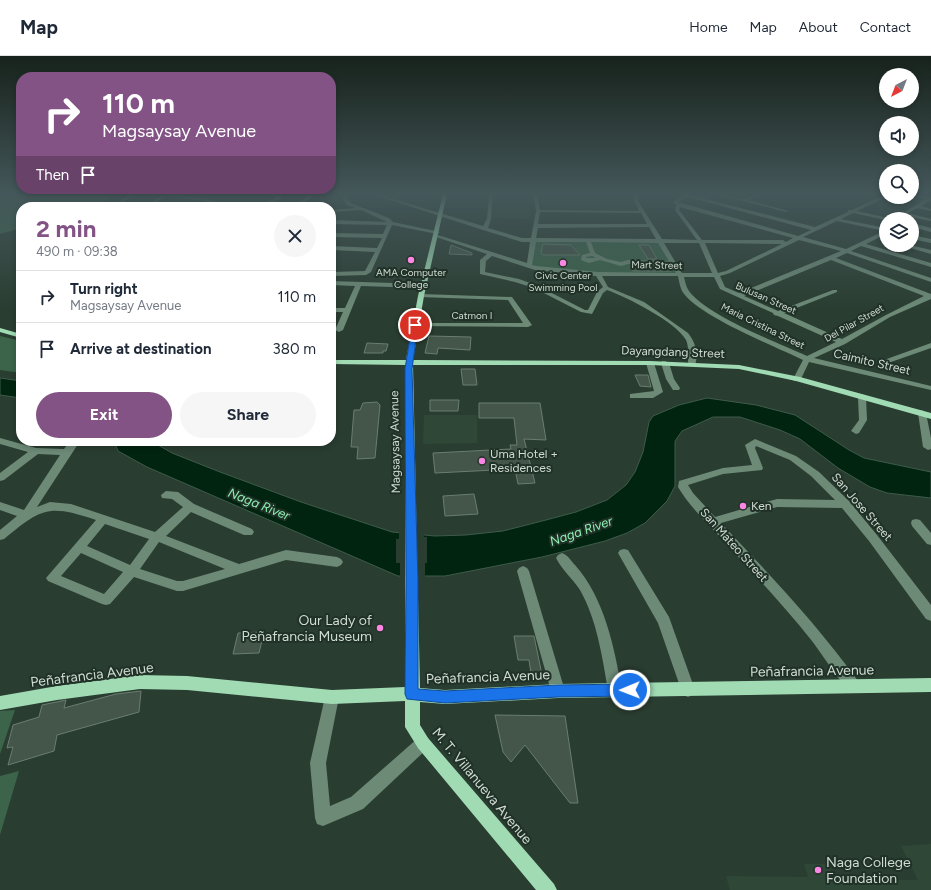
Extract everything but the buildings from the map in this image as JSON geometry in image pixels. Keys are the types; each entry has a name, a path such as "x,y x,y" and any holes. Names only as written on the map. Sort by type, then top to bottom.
{"main road":[{"name":"Magsaysay Avenue","path":"412,694 409,362 421,296 437,234"},
{"path":"0,330 16,335"},
{"name":"Dayangdang Street","path":"336,362 621,362 739,367 797,379 926,414"},
{"name":"Peñafrancia Avenue","path":"0,703 57,693 140,682 187,683 332,697 412,694 445,697 558,691 931,685"},
{"name":"M. T. Villanueva Avenue","path":"412,694 413,727 423,743 548,890"}],"street":[{"path":"336,274 366,273 369,271 386,233"},
{"name":"Mart Street","path":"432,233 491,254 516,262 529,264 598,274 716,276"},
{"path":"498,233 522,240 533,241 777,243 789,241"},
{"path":"529,264 535,233"},
{"name":"Maria Cristina Street","path":"655,233 681,276 685,292 696,302 731,324 808,359"},
{"name":"Bulusan Street","path":"695,233 702,242 722,288 776,314 842,342"},
{"path":"782,233 847,251 931,280"},
{"path":"716,276 728,272 806,233"},
{"path":"336,235 384,236"},
{"path":"738,296 831,258 879,235"},
{"path":"875,237 879,238"},
{"path":"919,238 931,241"},
{"path":"588,241 593,254"},
{"path":"548,243 567,244"},
{"path":"861,244 931,265"},
{"path":"336,248 378,250"},
{"path":"919,249 931,252"},
{"path":"491,254 483,260 482,273 518,280 536,287 583,311 590,313 600,292 606,288"},
{"path":"601,258 589,261 583,260 584,256 593,254 621,264 628,262 673,263"},
{"path":"831,258 931,296"},
{"path":"598,274 606,288 632,296 682,330 691,344 694,355 692,364"},
{"path":"336,283 424,286"},
{"path":"339,330 359,284"},
{"path":"776,314 835,291"},
{"name":"Catmon I","path":"415,325 528,325 510,298 421,296"},
{"name":"Del Pilar Street","path":"808,359 888,316 931,296"},
{"path":"336,310 347,310"},
{"path":"888,360 931,345"},
{"path":"797,379 808,359"},
{"name":"Caimito Street","path":"808,359 931,388"},
{"path":"633,396 653,395 659,392 650,363"},
{"path":"665,363 670,379 676,388"},
{"path":"856,431 863,420 862,397"},
{"path":"926,414 928,447"},
{"path":"0,441 16,445"},
{"name":"San Jose Street","path":"753,443 755,442 762,444 805,465 845,504 931,614"},
{"name":"San Mateo Street","path":"753,443 750,448 758,468 723,471 683,483 683,487 712,522 811,628 839,664 853,686"},
{"path":"18,446 36,451 67,452"},
{"path":"0,536 26,515 71,446"},
{"path":"0,478 36,451"},
{"path":"166,495 174,495 190,507 248,532"},
{"path":"712,522 777,503 845,504"},
{"path":"0,506 26,515 50,506 71,508 157,537 238,569"},
{"path":"104,518 52,578 106,600 132,571 157,537 190,507"},
{"path":"916,523 931,541"},
{"path":"79,547 132,571 177,586 183,586 286,555 337,562"},
{"path":"624,553 664,621 688,690"},
{"path":"562,558 573,569 594,605 604,637 615,690"},
{"path":"523,571 558,691"},
{"path":"332,697 318,763 323,818 357,803 423,743"}],"shaded area":[{"path":"533,241 661,242 681,276 598,274 535,268 529,261"},
{"path":"0,336 16,340 16,372 0,370"},
{"path":"424,415 477,415 477,443 423,444"},
{"path":"15,710 0,754 0,711"},
{"path":"19,771 0,835 0,776"},
{"name":"Naga College Foundation","path":"931,844 931,890 730,890 726,876 808,877 804,864 828,864 834,880 918,880 901,846"}],"water":[{"path":"0,378 16,380 16,397 0,395"},
{"name":"Naga River","path":"707,398 756,405 795,415 864,458 931,472 931,498 887,493 870,487 838,468 800,439 780,430 740,417 713,417 682,431 675,441 675,486 667,501 645,523 627,533 605,541 542,557 445,576 398,576 147,467 118,451 116,446 160,446 172,453 301,502 392,532 435,536 466,535 503,531 576,512 607,500 626,485 635,472 643,452 649,422 653,416 679,405"}],"pier":[{"path":"399,531 424,533 424,537 427,537 427,563 425,563 425,578 400,578 400,563 396,563 396,539 399,539"}],"place":[{"name":"AMA Computer College","path":"411,260"},
{"name":"Civic Center Swimming Pool","path":"563,263"},
{"name":"Uma Hotel + Residences","path":"482,461"},
{"name":"Ken","path":"743,506"},
{"name":"Our Lady of Peñafrancia Museum","path":"380,628"},
{"name":"Naga College Foundation","path":"818,870"}],"route":[{"path":"415,325 408,369 412,582 412,694 445,697 558,691 630,690"}]}
